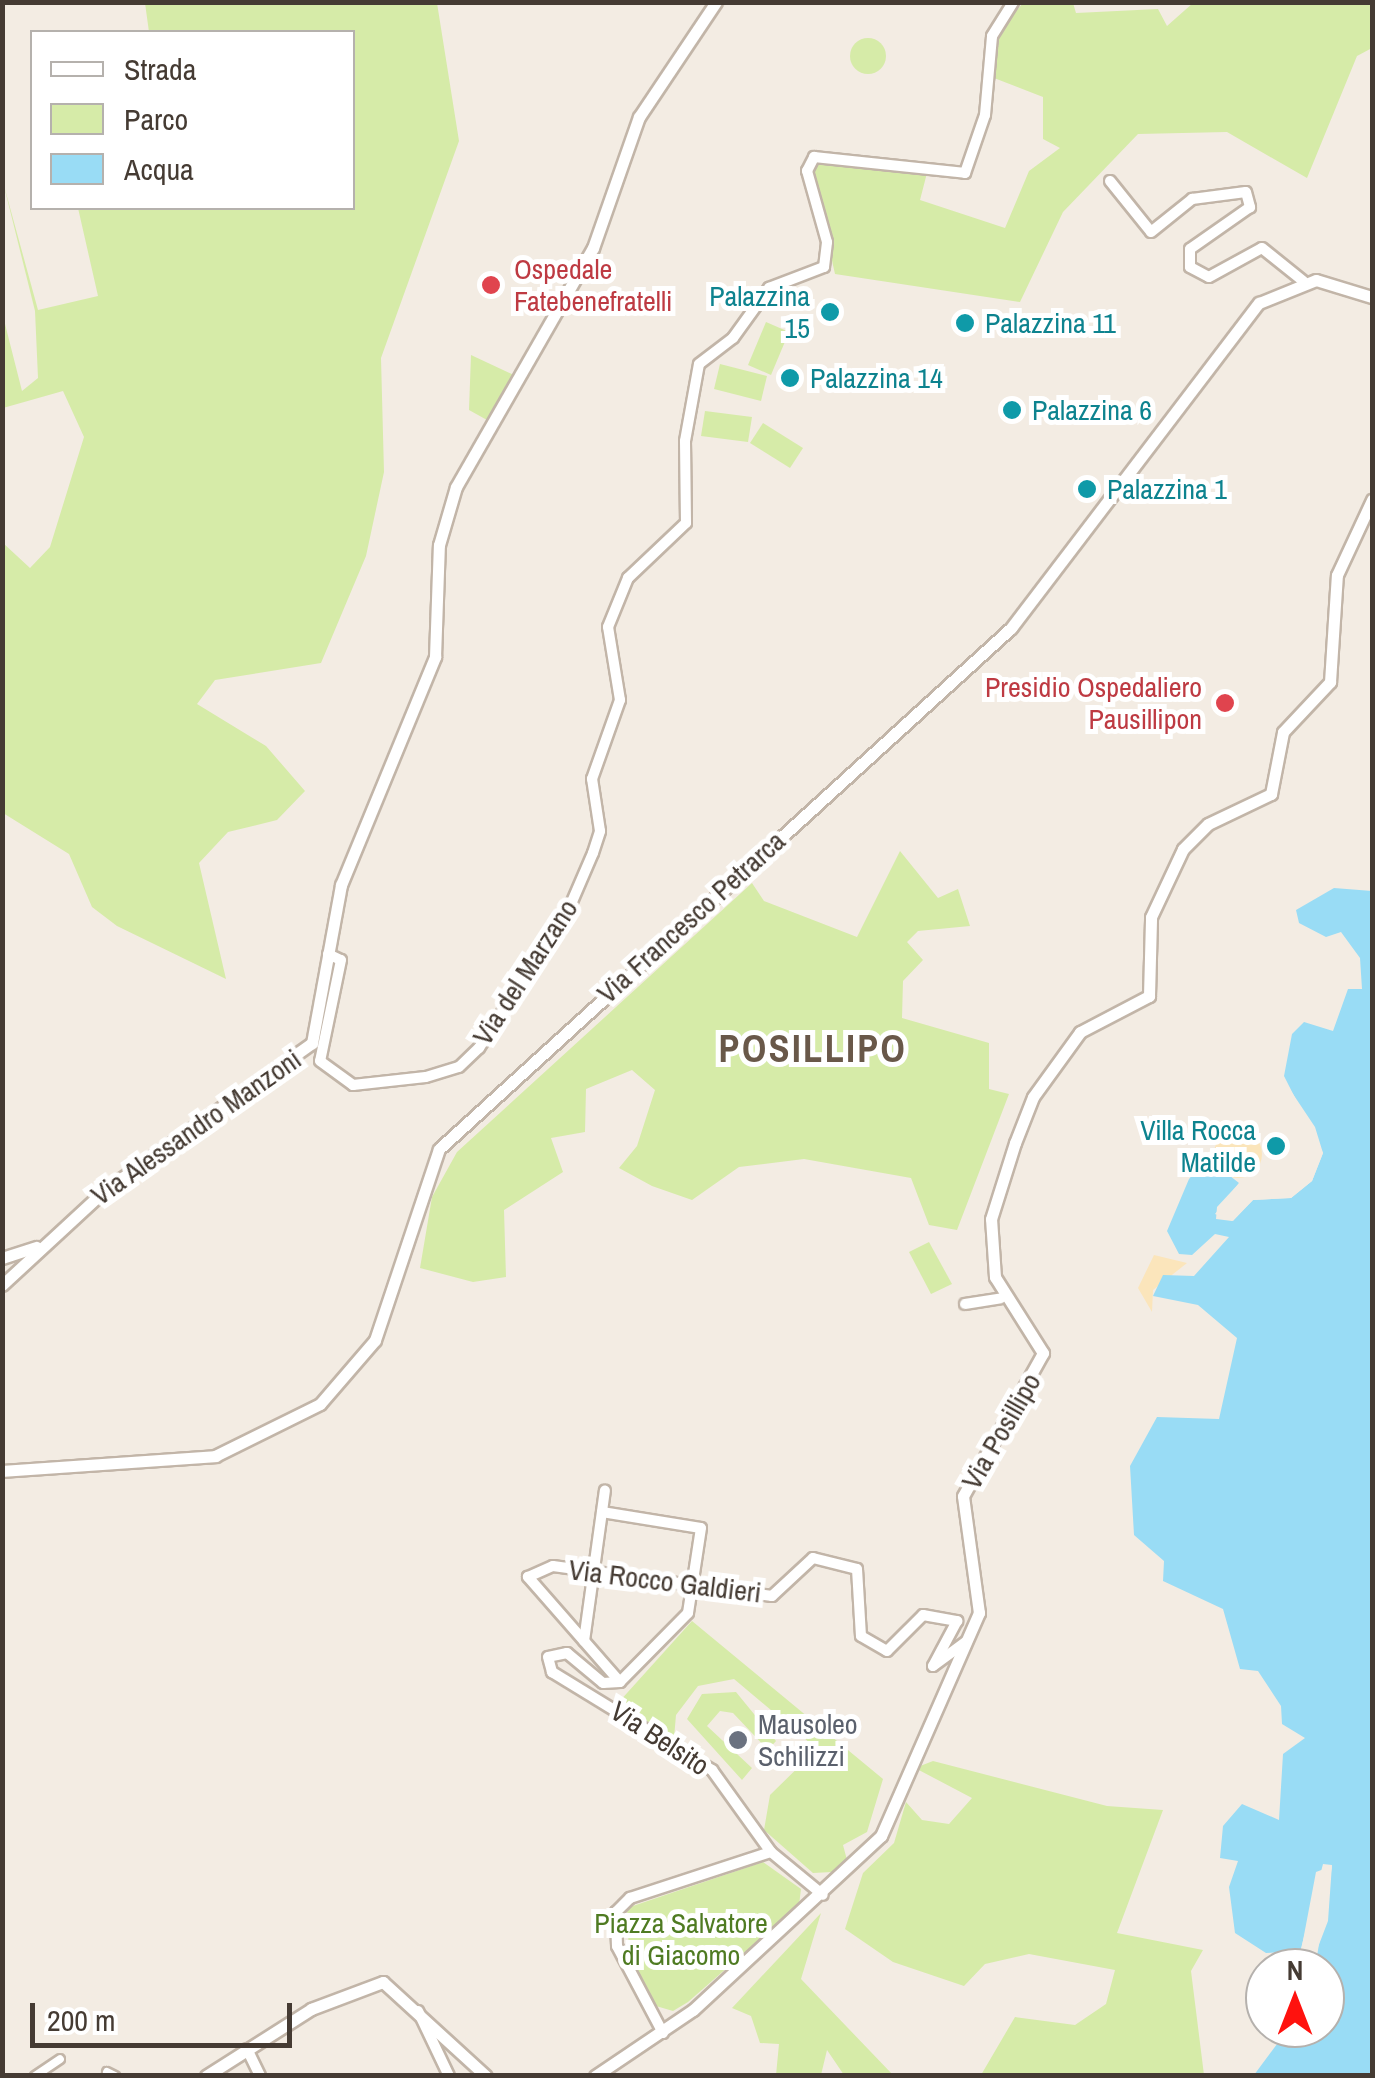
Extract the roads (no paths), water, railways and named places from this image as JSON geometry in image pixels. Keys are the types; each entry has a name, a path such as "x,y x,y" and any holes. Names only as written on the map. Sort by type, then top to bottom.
{"street":[{"name":"Via Alessandro Manzoni","path":"2,1284 40,1246 308,1050 341,885 426,692 439,545 456,487 593,248 639,118 716,2"},
{"name":"Via del Marzano","path":"328,954 340,960 320,1061 353,1085 426,1077 459,1067 479,1048 568,911 593,853 600,831 592,779 620,700 608,627 628,578 686,523 685,440 699,364 733,338 769,288 824,267 827,242 807,171 814,157 966,174 985,115 992,36 1012,2"},
{"path":"1110,181 1151,232 1192,199 1246,192 1250,207 1190,249 1190,267 1217,275 1262,248 1304,282 1372,297"},
{"name":"Via Francesco Petrarca","path":"2,1472 215,1456 320,1404 367,1352 388,1312 415,1200 439,1150 1011,628 1250,314 1304,282"},
{"name":"Via Posillipo","path":"595,2076 662,2033 824,1896 881,1836 967,1641 980,1600 961,1503 1042,1353 1001,1298 991,1218 1033,1097 1080,1032 1149,996 1152,917 1172,866 1208,824 1271,794 1283,732 1328,690 1337,575 1372,500"},
{"name":"Via Alessandro Manzoni","path":"2,1258 40,1246"},
{"path":"965,1304 1001,1298"},
{"path":"602,1512 700,1528 694,1586 684,1620 620,1682 584,1641 605,1490"},
{"name":"Via Rocco Galdieri","path":"584,1641 528,1577 548,1566 772,1596 791,1588 811,1558 846,1564 862,1580 863,1638 892,1652 922,1616 955,1619 953,1636 931,1659 936,1666 967,1641"},
{"name":"Via Belsito","path":"620,1682 607,1685 566,1653 548,1658 552,1672 717,1774 771,1852 824,1896"},
{"path":"662,2033 617,1946 616,1912 630,1898 771,1852"},
{"path":"206,2076 246,2049 364,1984 391,1983 486,2076"},
{"path":"419,2008 449,2076"},
{"path":"246,2049 260,2076"},
{"path":"35,2076 60,2058"}],"water":[{"path":"1334,888 1372,891 1372,2075 1254,2075 1274,2048 1345,2048 1345,1948 1318,1948 1332,1866 1316,1872 1302,1948 1258,1948 1235,1933 1229,1887 1238,1861 1220,1858 1223,1826 1242,1804 1279,1820 1283,1754 1305,1738 1282,1724 1281,1706 1258,1671 1240,1669 1223,1609 1163,1581 1164,1561 1134,1535 1130,1466 1157,1417 1219,1419 1237,1338 1198,1305 1153,1296 1163,1275 1194,1276 1229,1237 1215,1234 1192,1255 1179,1254 1167,1231 1189,1179 1207,1158 1239,1183 1215,1214 1233,1221 1253,1200 1291,1198 1312,1181 1323,1153 1284,1076 1292,1034 1304,1022 1333,1031 1348,989 1362,989 1360,958 1341,932 1326,937 1299,923 1296,910"}],"place":[{"name":"Ospedale Fatebenefratelli","path":"491,285"},
{"name":"Palazzina 15","path":"830,312"},
{"name":"Palazzina 11","path":"965,323"},
{"name":"Palazzina 14","path":"790,378"},
{"name":"Palazzina 6","path":"1012,410"},
{"name":"Palazzina 1","path":"1087,489"},
{"name":"Presidio Ospedaliero Pausillipon","path":"1225,703"},
{"name":"Villa Rocca Matilde","path":"1276,1146"},
{"name":"Mausoleo Schilizzi","path":"738,1740"}],"district":[{"name":"POSILLIPO","path":"813,1049"}],"park label":[{"name":"Piazza Salvatore di Giacomo","path":"681,1939"}]}
